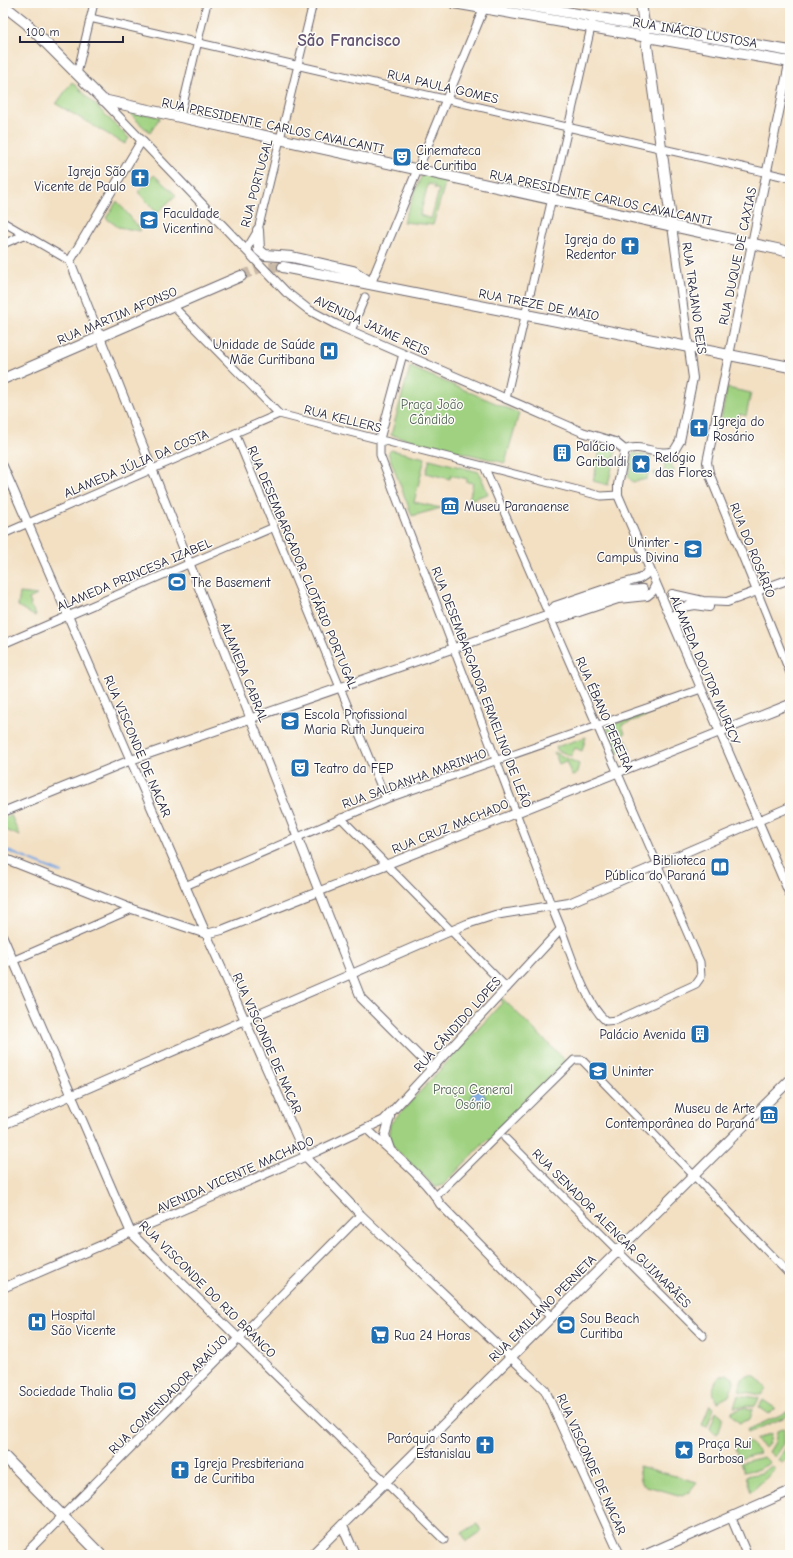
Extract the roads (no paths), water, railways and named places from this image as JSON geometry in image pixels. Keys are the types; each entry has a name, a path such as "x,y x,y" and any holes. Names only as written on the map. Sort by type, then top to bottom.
{"main road":[{"name":"RUA INÁCIO LUSTOSA","path":"454,3 485,6 646,37 790,61"},
{"name":"RUA INÁCIO LUSTOSA","path":"514,3 790,51"},
{"name":"RUA TRAJANO REIS","path":"641,3 672,226"},
{"path":"3,5 26,23 103,100"},
{"name":"RUA PRESIDENTE CARLOS CAVALCANTI","path":"103,100 790,252"},
{"path":"258,230 259,250 265,256 292,257 354,271 371,283"},
{"name":"RUA TREZE DE MAIO","path":"283,267 371,283 790,367"},
{"name":"RUA MARTIM AFONSO","path":"3,379 241,276"},
{"name":"RUA EMILIANO PERNETA","path":"312,1555 790,1080"},
{"path":"3,1455 101,1555"},
{"path":"645,1555 790,1491"},
{"path":"342,1525 355,1555"}],"street":[{"path":"77,74 94,3"},
{"path":"180,117 207,3"},
{"name":"RUA PORTUGAL","path":"246,250 258,230 313,3"},
{"path":"371,283 485,6"},
{"path":"506,399 593,17"},
{"name":"RUA PAULA GOMES","path":"90,18 790,178"},
{"name":"RUA DUQUE DE CAXIAS","path":"707,457 790,61"},
{"name":"AVENIDA JAIME REIS","path":"103,100 296,301 309,310 351,331 589,435 615,442 625,450"},
{"path":"3,222 70,261 142,140"},
{"name":"RUA TRAJANO REIS","path":"625,450 634,447 663,453 674,451 680,441 692,383 689,347 672,226"},
{"path":"3,244 24,235"},
{"name":"ALAMEDA CABRAL","path":"70,261 361,998 432,1069"},
{"path":"351,331 365,297"},
{"path":"172,305 278,414"},
{"name":"RUA DESEMBARGADOR ERMELINO DE LEÃO","path":"403,354 380,439 380,456 552,907 584,987 598,1012 606,1021"},
{"name":"ALAMEDA JÚLIA DA COSTA","path":"3,534 278,414"},
{"name":"RUA KELLERS","path":"278,414 601,496 618,495"},
{"name":"RUA DESEMBARGADOR CLOTÁRIO PORTUGAL","path":"235,433 386,798"},
{"name":"ALAMEDA DOUTOR MURICY","path":"625,450 618,486 618,495 790,895"},
{"name":"RUA DO ROSÁRIO","path":"707,457 709,473 790,673"},
{"name":"RUA VISCONDE DE NACAR","path":"3,466 206,934 306,1157 361,1215 510,1358 541,1385 549,1396 620,1555"},
{"name":"RUA ÉBANO PEREIRA","path":"484,466 700,962 702,972 699,981 696,984 617,1020 606,1021"},
{"name":"ALAMEDA PRINCESA IZABEL","path":"3,644 274,527"},
{"path":"549,615 555,606 639,579 645,576 649,568"},
{"path":"672,594 704,601 720,602 736,600 790,579"},
{"path":"549,615 558,619 618,599 647,596 652,592 656,584"},
{"path":"3,812 130,760 250,718 619,591 643,589"},
{"path":"675,630 676,615 682,607 687,605 730,606 752,599 757,592"},
{"name":"RUA SALDANHA MARINHO","path":"185,886 386,798 701,689"},
{"name":"RUA CRUZ MACHADO","path":"206,934 222,930 790,704"},
{"path":"3,1125 451,931 495,915 552,907 569,903 790,807"},
{"path":"341,818 507,988"},
{"path":"3,858 132,909 206,934"},
{"path":"783,879 790,872"},
{"path":"3,965 132,909"},
{"name":"RUA CÂNDIDO LOPES","path":"366,1129 390,1117 432,1069 561,929"},
{"name":"RUA VISCONDE DO RIO BRANCO","path":"3,937 131,1233 444,1540"},
{"path":"436,1196 570,1063 579,1060 585,1062 693,1176 790,1275"},
{"path":"390,1117 385,1135 392,1151"},
{"path":"366,1129 384,1146 392,1151 436,1196 440,1204 551,1317"},
{"name":"AVENIDA VICENTE MACHADO","path":"3,1288 306,1157 366,1129"},
{"name":"RUA SENADOR ALENCAR GUIMARÃES","path":"505,1138 703,1336"},
{"name":"RUA COMENDADOR ARAÚJO","path":"24,1555 240,1339 361,1215"},
{"path":"731,1517 747,1555"}],"water":[{"path":"478,1091 483,1093 485,1098 483,1103 478,1105 473,1103 471,1098 473,1093"}],"waterway":[{"path":"3,849 62,873"}],"tunnel":[{"path":"241,276 260,268 283,267"}],"place":[{"name":"Cinemateca de Curitiba","path":"402,157"},
{"name":"Igreja São Vicente de Paulo","path":"140,178"},
{"name":"Faculdade Vicentina","path":"149,220"},
{"name":"Igreja do Redentor","path":"630,246"},
{"name":"Unidade de Saúde Mãe Curitibana","path":"329,351"},
{"name":"Igreja do Rosário","path":"699,428"},
{"name":"Palácio Garibaldi","path":"562,453"},
{"name":"Relógio das Flores","path":"641,464"},
{"name":"Museu Paranaense","path":"450,506"},
{"name":"Uninter - Campus Divina","path":"693,549"},
{"name":"The Basement","path":"177,582"},
{"name":"Escola Profissional Maria Ruth Junqueira","path":"290,721"},
{"name":"Teatro da FEP","path":"300,768"},
{"name":"Biblioteca Pública do Paraná","path":"720,867"},
{"name":"Palácio Avenida","path":"700,1034"},
{"name":"Uninter","path":"598,1071"},
{"name":"Museu de Arte Contemporânea do Paraná","path":"769,1115"},
{"name":"Hospital São Vicente","path":"37,1322"},
{"name":"Sou Beach Curitiba","path":"566,1325"},
{"name":"Rua 24 Horas","path":"380,1335"},
{"name":"Sociedade Thalia","path":"127,1391"},
{"name":"Paróquia Santo Estanislau","path":"485,1445"},
{"name":"Praça Rui Barbosa","path":"684,1450"},
{"name":"Igreja Presbiteriana de Curitiba","path":"180,1470"}],"district":[{"name":"São Francisco","path":"349,40"}],"park label":[{"name":"Praça João Cândido","path":"432,412"},
{"name":"Praça General Osório","path":"473,1096"}]}
